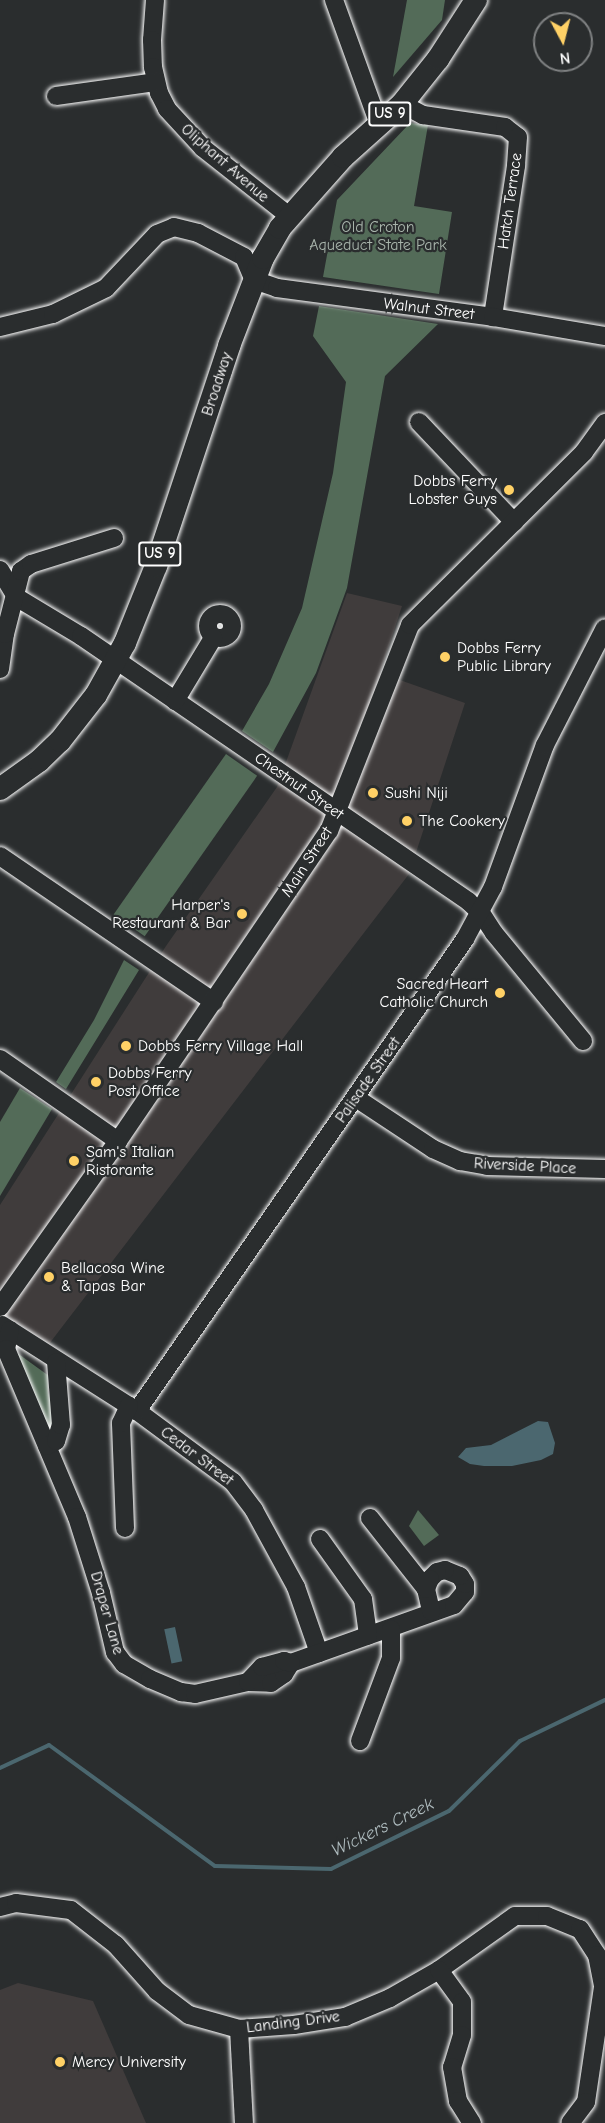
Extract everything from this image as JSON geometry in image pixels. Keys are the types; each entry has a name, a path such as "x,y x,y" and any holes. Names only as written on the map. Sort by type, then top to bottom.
{"main road":[{"name":"Broadway","path":"0,789 39,761 60,741 96,695 116,661 156,566 263,258 289,216 343,157 402,104 438,59 476,0"}],"street":[{"name":"Oliphant Avenue","path":"155,0 152,40 155,82 167,109 203,148 289,216"},
{"path":"334,0 379,124"},
{"path":"56,96 155,82"},
{"name":"Hatch Terrace","path":"402,104 423,116 505,127 518,137 516,166 493,317"},
{"path":"0,327 53,314 106,288 164,229 183,227 244,257 254,280"},
{"name":"Walnut Street","path":"254,280 277,288 493,317 605,336"},
{"path":"419,422 514,522"},
{"name":"Main Street","path":"0,1307 118,1142 329,831 410,625 584,452 605,423"},
{"path":"0,669 5,634 21,571 31,564 114,538"},
{"path":"0,570 16,597"},
{"name":"Chestnut Street","path":"16,597 81,636 481,913"},
{"name":"Palisade Street","path":"125,1528 121,1423 356,1098 481,913 545,745 605,628"},
{"path":"176,701 213,638"},
{"path":"0,856 214,1002"},
{"path":"481,913 494,933 583,1041"},
{"path":"0,1059 118,1142"},
{"name":"Riverside Place","path":"356,1098 433,1149 460,1161 487,1166 605,1169"},
{"name":"Cedar Street","path":"5,1327 56,1362 133,1409 233,1482 246,1496 296,1587 319,1653"},
{"name":"Draper Lane","path":"5,1327 6,1349 90,1555 115,1652 119,1659 150,1679 181,1692 209,1693 248,1682 262,1667 284,1661 291,1663 319,1653"},
{"path":"47,1446 56,1441 61,1425 56,1362"},
{"path":"370,1518 426,1588 431,1611"},
{"path":"320,1539 363,1599 368,1636"},
{"path":"319,1653 391,1629 431,1611 454,1605 461,1599 465,1584 460,1576 445,1570 436,1572 426,1588"},
{"path":"360,1741 391,1658 391,1629"},
{"name":"Landing Drive","path":"0,1907 16,1903 71,1910 116,1946 157,1991 189,2015 239,2029 294,2025 345,2017 390,1998 439,1970 515,1916 547,1916 580,1929 597,1955 603,1987 599,2064 586,2103 570,2123"},
{"path":"439,1970 462,2002 462,2035 452,2067 458,2102 472,2123"},
{"path":"239,2029 244,2123"}],"shaded area":[{"path":"347,593 402,606 380,673 465,703 409,874 49,1344 0,1312 0,1205 166,946 277,787"},
{"name":"Mercy University","path":"18,1983 93,2001 146,2123 0,2123 0,1990"}],"green space":[{"path":"407,0 445,0 442,20 393,77"},
{"name":"Old Croton Aqueduct State Park","path":"410,123 428,125 414,206 452,212 439,294 323,277 337,200"},
{"path":"319,306 438,324 385,376 347,588 316,673 273,752 242,731 269,684 302,608 333,473 346,382 313,336"},
{"path":"226,754 257,776 145,936 114,915"},
{"path":"124,960 139,970 66,1089 56,1082 94,1020"},
{"path":"20,1088 52,1109 0,1196 0,1122"},
{"path":"13,1350 49,1376 48,1392 55,1414 50,1433"},
{"path":"418,1510 439,1535 424,1546 409,1526"}],"water":[{"path":"538,1421 548,1422 555,1443 553,1454 541,1460 512,1466 484,1466 470,1464 458,1457 466,1448 491,1445"},
{"path":"175,1627 182,1661 172,1664 164,1629"}],"waterway":[{"name":"Wickers Creek","path":"0,1768 49,1745 215,1866 331,1869 449,1811 520,1741 605,1700"}],"place":[{"name":"Dobbs Ferry Lobster Guys","path":"509,490"},
{"name":"Dobbs Ferry Public Library","path":"445,657"},
{"name":"Sushi Niji","path":"373,793"},
{"name":"The Cookery","path":"407,821"},
{"name":"Harper's Restaurant & Bar","path":"242,914"},
{"name":"Sacred Heart Catholic Church","path":"500,993"},
{"name":"Dobbs Ferry Village Hall","path":"126,1046"},
{"name":"Dobbs Ferry Post Office","path":"96,1082"},
{"name":"Sam's Italian Ristorante","path":"74,1161"},
{"name":"Bellacosa Wine & Tapas Bar","path":"49,1277"},
{"name":"Mercy University","path":"60,2062"}]}
